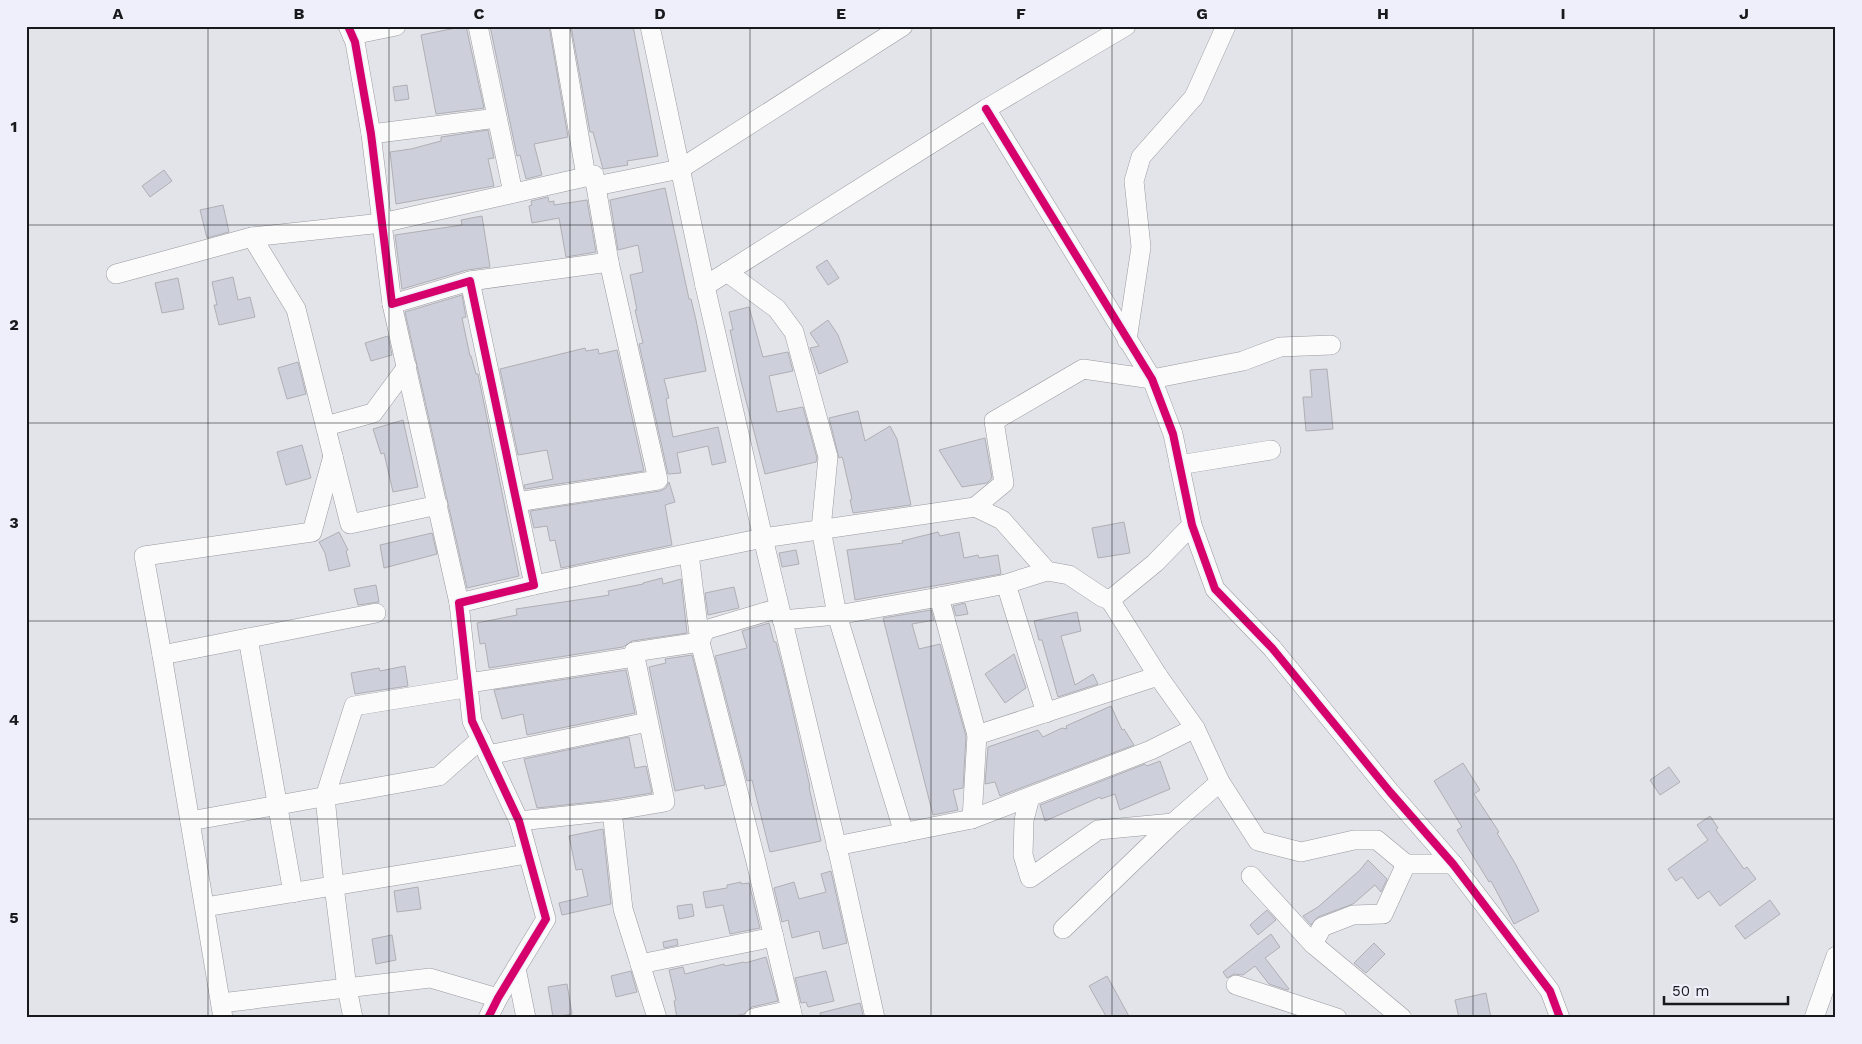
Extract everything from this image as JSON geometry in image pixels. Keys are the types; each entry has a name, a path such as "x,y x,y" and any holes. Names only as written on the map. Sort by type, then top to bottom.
{"street":[{"path":"396,26 350,31 355,42 371,134 392,304 460,603 472,720 518,822 546,919 488,1018"},
{"path":"478,26 513,193"},
{"path":"517,502 658,480 591,181 560,26"},
{"path":"650,26 705,286 875,1018"},
{"path":"116,274 252,237 382,223 513,193 680,169 903,26"},
{"path":"705,286 986,109 1126,26"},
{"path":"1127,340 1141,247 1134,181 1141,157 1194,97 1226,26"},
{"path":"986,109 1152,379 1172,434 1192,525 1216,589 1272,648 1390,792 1453,864 1550,990 1560,1018"},
{"path":"371,134 497,118"},
{"path":"252,237 296,309 350,524 438,505"},
{"path":"392,304 470,281 609,262"},
{"path":"727,272 777,309 794,332 828,457 821,529 837,616 904,832"},
{"path":"470,281 534,585"},
{"path":"460,603 534,585 763,538 975,506 1004,483 994,420 1083,369 1152,379 1243,361 1280,347 1331,345"},
{"path":"326,426 373,413 407,367"},
{"path":"1179,465 1271,450"},
{"path":"334,456 312,532 144,556 222,1011 347,988 430,978 498,998"},
{"path":"975,506 1002,520 1047,571"},
{"path":"1110,600 1155,564 1192,525"},
{"path":"689,554 700,642 792,1014 754,1018"},
{"path":"700,642 704,630 781,614 837,616 1006,584 1047,571 1069,575 1102,597 1110,600 1158,676 1195,728 1220,782 1258,841 1301,852 1354,840 1377,840 1406,864 1453,864"},
{"path":"1006,584 1046,712"},
{"path":"939,597 977,735 972,819"},
{"path":"162,655 376,612"},
{"path":"248,638 293,893"},
{"path":"634,652 700,642"},
{"path":"468,678 468,683 488,680 634,657 634,652"},
{"path":"518,822 612,811 665,802 634,652"},
{"path":"977,735 1158,676"},
{"path":"353,1018 347,988 334,886 325,797 354,706 465,688 468,678"},
{"path":"190,821 439,776 484,747 648,722"},
{"path":"836,846 972,819 1151,750 1195,728"},
{"path":"1063,929 1173,823 1220,782"},
{"path":"1030,797 1024,820 1023,855 1030,878 1098,830 1173,823"},
{"path":"612,811 623,909 657,1018"},
{"path":"205,907 528,854"},
{"path":"1313,944 1322,927 1353,915 1382,914 1406,864"},
{"path":"1251,876 1313,944 1402,1018"},
{"path":"640,964 774,937"},
{"path":"1814,1018 1836,956"},
{"path":"516,968 526,1018"},
{"path":"1236,985 1337,1018"}],"building":[{"path":"466,26 484,108 436,114 421,35"},
{"path":"490,26 549,26 568,137 534,144 542,175 526,179 520,155 517,156"},
{"path":"571,26 633,26 658,156 627,161 628,165 603,169 593,132 590,132"},
{"path":"407,85 409,99 395,101 393,87"},
{"path":"488,130 494,158 488,159 494,186 396,204 390,152 441,141 441,137"},
{"path":"164,170 172,181 150,197 142,186"},
{"path":"665,188 706,371 664,379 669,398 666,399 673,437 718,427 726,462 712,465 708,446 677,453 681,473 668,474 639,344 643,343 635,310 637,310 630,275 643,272 638,245 618,250 610,200"},
{"path":"548,197 549,202 554,201 554,205 587,200 596,252 566,257 559,218 532,223 529,206 532,205 531,201"},
{"path":"223,205 229,232 207,238 200,210"},
{"path":"482,216 490,267 467,270 402,289 395,235 462,225 461,220"},
{"path":"827,260 839,278 828,285 816,267"},
{"path":"233,277 238,300 250,297 255,317 219,325 214,305 217,305 212,282"},
{"path":"178,278 184,309 162,313 155,283"},
{"path":"462,295 466,317 462,318 470,356 476,374 478,374 519,576 467,588 405,312"},
{"path":"749,307 763,357 788,352 793,371 769,376 777,412 803,407 817,458 816,462 765,474 730,330 733,330 729,312"},
{"path":"828,320 838,335 848,362 819,374 810,348 819,346 810,333"},
{"path":"388,336 392,355 371,361 365,343"},
{"path":"585,348 586,351 598,349 599,354 617,350 644,471 525,489 524,485 553,479 547,450 518,455 500,369"},
{"path":"298,362 306,394 287,399 278,368"},
{"path":"1327,369 1333,429 1306,431 1303,397 1312,397 1310,370"},
{"path":"858,411 865,441 890,426 897,439 911,505 853,513 850,500 852,499 843,460 842,457 839,458 829,418"},
{"path":"403,420 418,487 393,492 384,453 381,454 373,429"},
{"path":"985,438 992,478 987,483 962,487 939,450"},
{"path":"302,445 311,478 286,485 277,452"},
{"path":"669,482 675,502 665,505 672,545 561,568 555,540 550,541 547,526 534,528 530,511 660,491 666,488"},
{"path":"1124,522 1130,553 1098,558 1092,528"},
{"path":"339,532 348,550 346,551 350,566 329,571 325,553 319,542"},
{"path":"938,532 940,536 959,532 964,558 978,555 979,558 998,555 1001,574 855,600 847,550 903,543 902,541"},
{"path":"432,533 437,554 384,568 380,545"},
{"path":"796,550 799,564 782,567 779,553"},
{"path":"662,578 663,584 681,579 687,633 632,641 623,647 489,668 485,643 480,644 477,623 517,615 516,609 609,595 608,591"},
{"path":"376,585 379,602 358,605 354,589"},
{"path":"734,587 739,608 708,615 705,593"},
{"path":"965,603 968,614 956,616 953,606"},
{"path":"931,610 934,620 912,624 919,649 940,644 966,736 963,788 953,790 958,810 933,815 883,618"},
{"path":"1077,612 1081,631 1061,636 1075,685 1093,674 1098,684 1058,697 1042,640 1039,640 1034,621"},
{"path":"769,623 786,681 821,841 770,852 752,780 747,781 715,656 747,648 742,631"},
{"path":"1014,654 1026,688 1005,703 985,674"},
{"path":"692,655 725,785 705,789 704,785 675,791 649,667 666,663 665,659"},
{"path":"405,666 408,686 355,694 351,673 379,668 380,671"},
{"path":"626,670 635,713 527,735 523,714 502,719 494,690"},
{"path":"1111,706 1122,730 1124,729 1134,745 1000,796 995,782 985,784 988,747 1038,730 1043,737 1062,728 1067,729 1066,726"},
{"path":"629,737 635,768 646,766 652,793 537,808 524,759"},
{"path":"1160,761 1170,789 1120,810 1115,794 1101,799 1100,797 1045,821 1040,805 1145,764 1147,766"},
{"path":"1463,763 1480,790 1474,794 1499,832 1497,833 1516,865 1539,911 1514,924 1491,881 1489,882 1457,830 1462,827 1434,781"},
{"path":"1669,767 1680,782 1660,795 1650,780"},
{"path":"1710,816 1718,828 1716,830 1744,869 1747,867 1756,879 1720,906 1709,891 1698,899 1682,877 1676,881 1668,869 1708,840 1697,825"},
{"path":"603,829 611,904 562,915 559,903 588,896 582,869 576,870 569,836"},
{"path":"1368,860 1387,879 1381,892 1375,885 1353,904 1318,917 1311,925 1303,916 1318,907 1360,870"},
{"path":"831,871 847,943 823,949 819,931 792,938 788,920 782,922 774,888 794,882 799,899 826,892 821,874"},
{"path":"741,882 741,884 749,883 760,928 730,934 723,905 706,908 703,892 727,888 727,885"},
{"path":"418,887 421,909 397,912 394,891"},
{"path":"1770,900 1780,914 1745,939 1735,926"},
{"path":"692,904 694,916 679,919 677,906"},
{"path":"1267,910 1276,920 1258,935 1250,925"},
{"path":"1271,934 1280,947 1265,958 1289,989 1269,984 1255,966 1243,975 1234,974 1227,978 1223,972"},
{"path":"392,935 396,960 376,964 372,939"},
{"path":"677,939 678,945 664,948 663,942"},
{"path":"1374,943 1385,954 1366,973 1354,963"},
{"path":"766,957 778,1001 752,1007 744,1014 724,1018 677,1018 674,1001 676,1000 669,970 683,967 685,974 724,964 725,966 745,963"},
{"path":"631,971 637,992 616,997 611,976"},
{"path":"826,971 834,1001 808,1007 806,1002 801,1003 795,978"},
{"path":"1107,976 1130,1018 1107,1018 1089,986"},
{"path":"567,984 572,1014 553,1017 548,987"},
{"path":"1486,993 1491,1018 1459,1018 1455,1000"},
{"path":"860,1003 863,1015 853,1018 821,1018 820,1013"}],"cycle path":[{"path":"348,26 355,42 371,134 392,304 470,281 534,585 459,603 472,721 519,821 546,919 488,1018"},
{"path":"986,109 1152,379 1173,434 1192,525 1215,589 1272,648 1390,792 1453,864 1550,991 1560,1018"}]}
